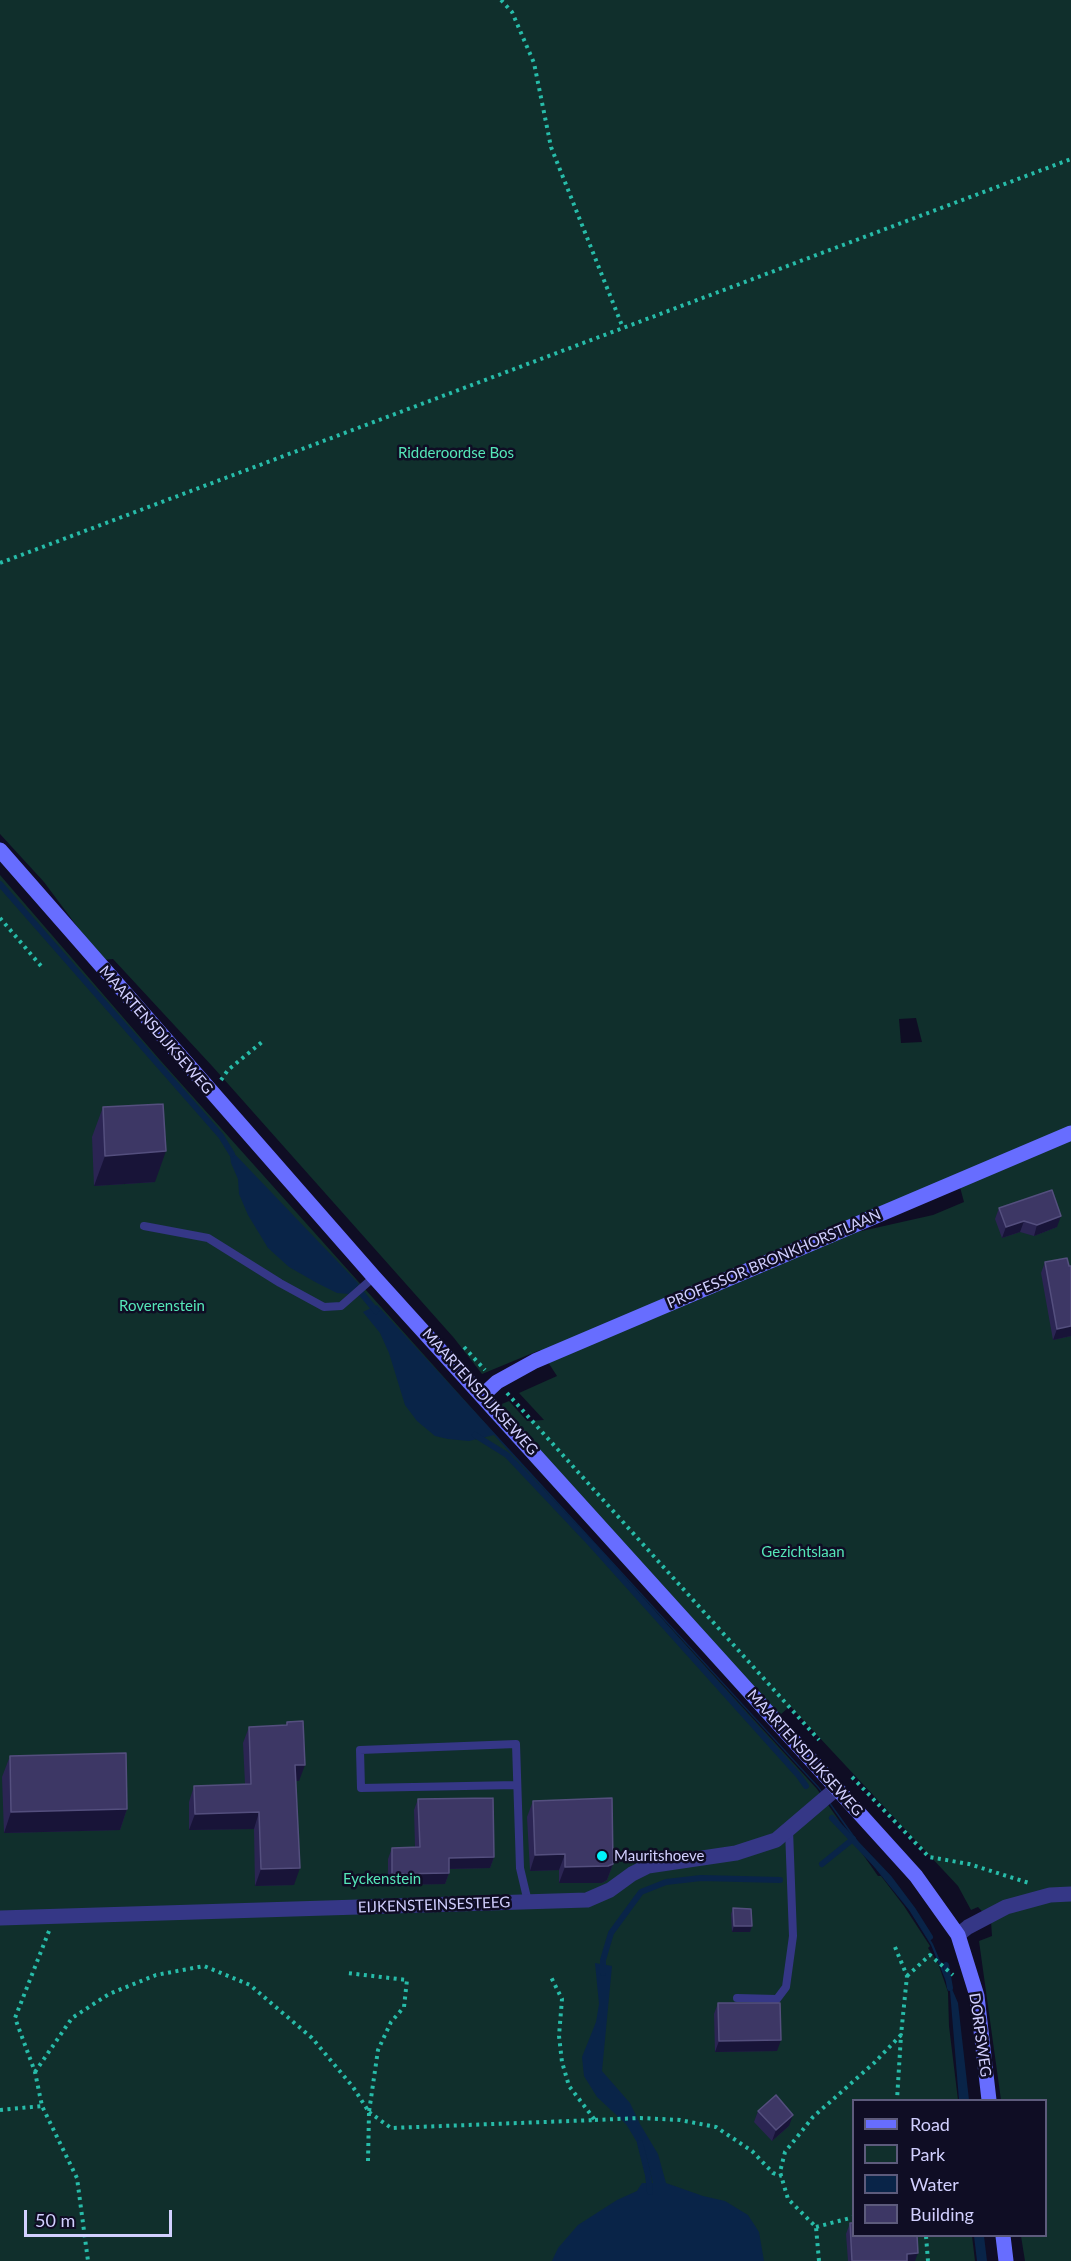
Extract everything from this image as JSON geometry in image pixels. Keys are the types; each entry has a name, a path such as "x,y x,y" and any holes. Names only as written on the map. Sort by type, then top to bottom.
{"street":[{"name":"MAARTENSDIJKSEWEG","path":"0,850 374,1277 916,1876 958,1935"},
{"name":"PROFESSOR BRONKHORSTLAAN","path":"483,1395 497,1382 535,1361 1071,1133"},
{"name":"EIJKENSTEINSESTEEG","path":"0,1918 587,1900 600,1895 648,1866 736,1852 776,1840 837,1788"},
{"path":"958,1935 968,1927 1006,1907 1050,1895 1071,1894"},
{"name":"DORPSWEG","path":"958,1935 976,1996 989,2099"},
{"path":"1003,2237 1006,2261"}],"lane":[{"path":"144,1226 208,1238 280,1283 324,1307 341,1306 374,1277"},
{"path":"518,1785 361,1788 360,1750 516,1744 518,1785 520,1868 528,1902"},
{"path":"737,1998 777,1999 786,1987 794,1936 789,1830"}],"path":[{"path":"501,0 512,12 534,63 551,147 623,328"},
{"path":"0,563 1071,159"},
{"path":"0,918 42,966"},
{"path":"218,1084 228,1070 262,1042"},
{"path":"497,1382 820,1741"},
{"path":"851,1776 929,1857 969,1864 1036,1885 1050,1895"},
{"path":"55,1917 15,2018 35,2072 42,2106 77,2178 88,2261"},
{"path":"895,1947 907,1976 900,2035 897,2099"},
{"path":"907,1976 930,1955 976,1996"},
{"path":"35,2072 72,2018 109,1994 156,1975 204,1966 250,1985 312,2038 353,2087 369,2112 391,2128 617,2118 680,2120 716,2127 752,2151 773,2173 782,2176"},
{"path":"347,1973 407,1980 404,2007 391,2022 378,2050 369,2112 368,2161"},
{"path":"551,1977 562,1999 559,2036 562,2062 569,2086 595,2120"},
{"path":"819,2261 816,2227 788,2199 780,2172 785,2152 813,2117 874,2063 900,2035"},
{"path":"0,2110 42,2106"},
{"path":"816,2227 852,2218"},
{"path":"926,2237 928,2261"}],"green space":[{"name":"Ridderoordse Bos","path":"0,0 1071,0 1071,2261 1025,2261 1021,2237 1047,2237 1047,2099 1001,2099 979,1941 992,1936 991,1921 978,1907 971,1910 958,1886 790,1706 769,1725 485,1411 509,1401 527,1421 544,1420 519,1393 557,1376 540,1350 482,1374 454,1338 213,1067 113,959 102,960 44,882 0,834","holes":["916,1018 922,1042 901,1043 899,1019","957,1176 964,1202 933,1215 786,1248"]},
{"name":"Eyckenstein","path":"0,875 160,1060 544,1489 817,1789 878,1876 881,1876 904,1906 930,1946 928,1948 938,1963 948,1992 949,2026 958,2099 852,2099 852,2237 972,2237 975,2261 0,2261"}],"water":[{"path":"229,1148 359,1284 349,1294 337,1293 317,1283 289,1267 268,1248 248,1215 239,1194 238,1179 231,1163"},
{"path":"377,1305 819,1787 873,1862 913,1911 933,1944 958,2003 969,2099 959,2099 950,1991 931,1945 909,1910 871,1863 818,1788 494,1435 469,1441 448,1439 435,1436 417,1421 405,1405 389,1353 380,1333 363,1312"},
{"path":"595,1963 612,1966 602,2071 630,2103 658,2154 666,2183 725,2201 748,2215 759,2232 764,2261 552,2261 558,2248 578,2225 617,2200 637,2191 642,2183 653,2183 647,2159 626,2124 597,2097 584,2076 582,2057 596,2022 599,2004"},
{"path":"974,2237 984,2237 987,2261 977,2261"}],"building":[{"path":"163,1104 166,1151 105,1156 103,1107"},
{"path":"1052,1190 1061,1216 1037,1225 1024,1221 1006,1227 999,1208"},
{"path":"1067,1258 1071,1266 1071,1326 1057,1329 1045,1262"},
{"path":"303,1721 305,1765 295,1765 300,1868 261,1869 259,1812 195,1814 194,1786 251,1784 249,1727 287,1725 287,1722"},
{"path":"126,1753 127,1809 11,1812 10,1756"},
{"path":"493,1798 494,1857 449,1858 449,1873 392,1874 392,1848 420,1847 418,1799"},
{"path":"612,1798 613,1864 565,1867 565,1854 535,1855 533,1801"},
{"path":"733,1908 751,1909 752,1926 734,1926"},
{"path":"718,2003 780,2003 781,2040 719,2041"},
{"path":"776,2095 793,2115 776,2130 758,2111"},
{"path":"850,2223 852,2223 852,2237 917,2237 918,2253 907,2254 907,2261 852,2261"}],"waterway":[{"path":"0,884 221,1136 232,1154"},
{"path":"358,1289 376,1311"},
{"path":"475,1435 507,1455 591,1544 806,1786"},
{"path":"832,1818 889,1878 930,1937"},
{"path":"822,1864 853,1839"},
{"path":"603,1973 603,1960 611,1933 641,1892 666,1882 701,1878 780,1880"},
{"path":"946,1965 950,1988"},
{"path":"640,2143 650,2192"}],"place":[{"name":"Mauritshoeve","path":"602,1856"}],"park label":[{"name":"Roverenstein","path":"162,1306"},
{"name":"Gezichtslaan","path":"803,1552"}]}
